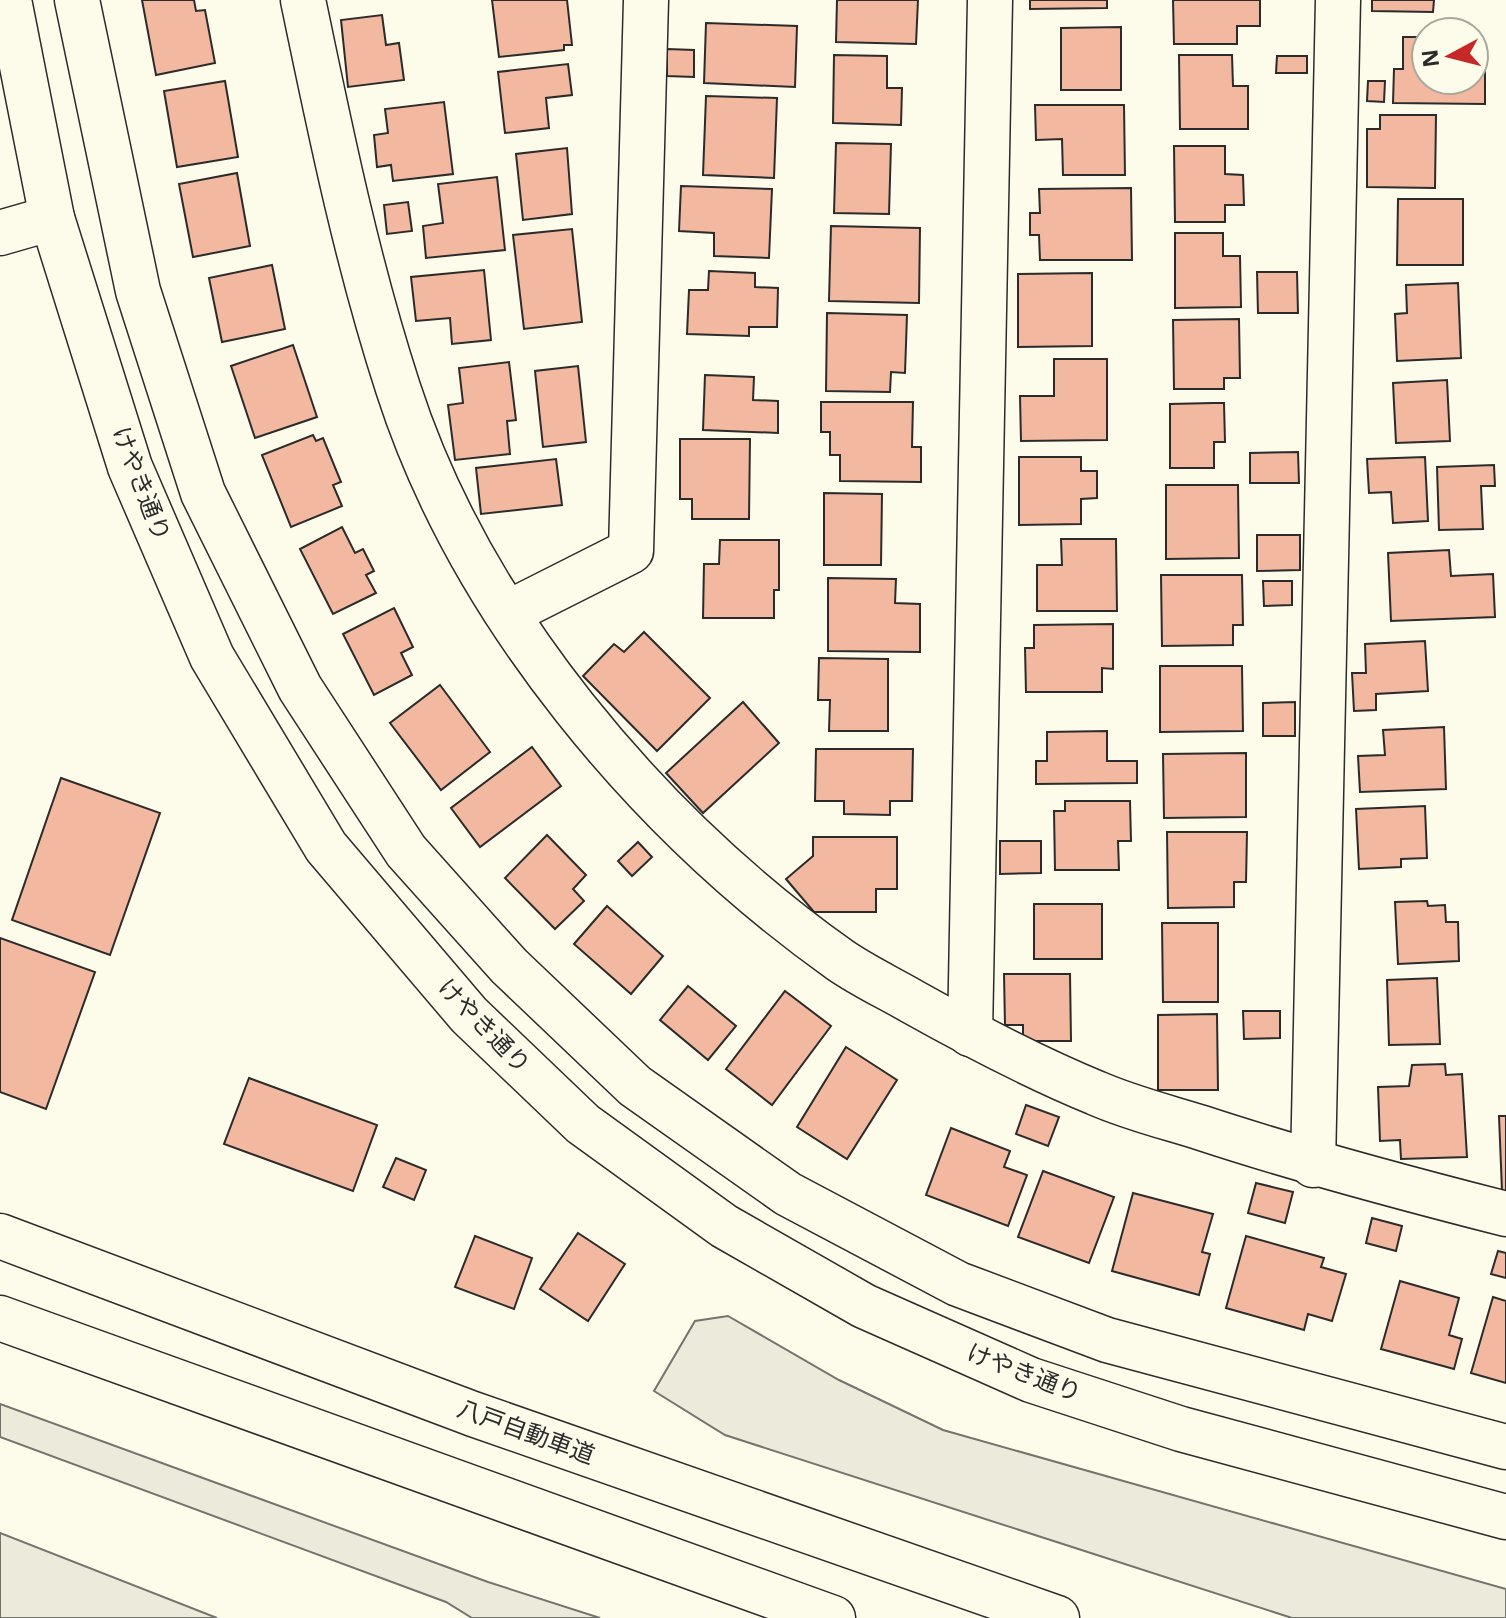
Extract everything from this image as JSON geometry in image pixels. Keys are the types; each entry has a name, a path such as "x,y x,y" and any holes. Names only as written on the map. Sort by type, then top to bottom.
{"main road":[{"name":"けやき通り","path":"9,0 52,218 130,467 212,657 326,847 469,1015 583,1124 724,1226 864,1306 1031,1380 1181,1429 1506,1517"},
{"path":"77,0 138,291 203,493 300,688 406,851 509,966 635,1086 788,1194 958,1284 1107,1340 1506,1447"},
{"path":"303,0 360,252 398,391 446,506 508,613 570,704 657,804 740,883 844,963 970,1034 1100,1095 1313,1165 1506,1214"},
{"path":"508,613 631,551 646,0"},
{"path":"970,1034 990,0"},
{"path":"1313,1165 1338,0"},
{"path":"0,233 52,218"},
{"name":"八戸自動車道","path":"0,1236 473,1414 1057,1618"},
{"path":"0,1318 833,1618"}],"shaded area":[{"path":"728,1316 839,1380 943,1430 1506,1589 1506,1618 1292,1618 725,1435 654,1391 695,1321"},
{"path":"0,1404 488,1582 600,1618 472,1618 446,1602 0,1437"},
{"path":"0,1533 217,1618 0,1618"}],"building":[{"path":"142,0 194,0 196,11 205,10 215,63 156,75"},
{"path":"492,0 567,0 572,45 564,45 564,50 499,57"},
{"path":"837,0 918,0 916,44 836,42"},
{"path":"1030,0 1107,0 1107,8 1030,9"},
{"path":"1173,0 1260,0 1260,26 1237,26 1237,44 1174,44"},
{"path":"1372,0 1434,0 1433,12 1372,11"},
{"path":"382,15 386,45 399,43 404,80 348,87 341,20"},
{"path":"706,23 797,26 795,87 704,83"},
{"path":"1121,27 1121,90 1061,90 1061,28"},
{"path":"1403,37 1410,37 1410,96 1485,96 1485,104 1393,103 1394,69 1403,69"},
{"path":"667,49 694,50 694,77 667,76"},
{"path":"834,55 887,56 887,88 902,88 901,125 833,123"},
{"path":"1179,55 1232,55 1233,86 1248,86 1248,129 1180,129"},
{"path":"1277,56 1307,56 1307,73 1276,73"},
{"path":"568,64 572,95 546,98 549,128 505,133 498,72"},
{"path":"225,81 238,157 177,167 164,91"},
{"path":"1368,81 1385,81 1384,102 1367,101"},
{"path":"706,96 777,98 774,178 703,175"},
{"path":"444,102 453,174 393,181 391,165 377,167 374,135 388,133 385,109"},
{"path":"1035,105 1124,105 1125,175 1063,175 1062,139 1036,140"},
{"path":"1380,115 1436,115 1435,188 1367,187 1367,129 1380,129"},
{"path":"836,143 891,144 889,214 834,213"},
{"path":"1174,146 1225,146 1225,174 1243,175 1244,205 1225,205 1225,222 1175,222"},
{"path":"567,148 572,214 523,220 516,154"},
{"path":"237,173 250,246 193,257 179,184"},
{"path":"497,177 505,250 426,258 423,226 443,223 438,184"},
{"path":"681,186 772,189 769,258 714,256 714,233 679,231"},
{"path":"1131,188 1132,260 1040,260 1039,235 1030,235 1030,213 1040,213 1039,189"},
{"path":"1398,199 1463,199 1463,265 1397,265"},
{"path":"408,202 412,231 387,234 384,205"},
{"path":"831,226 920,228 919,303 829,301"},
{"path":"572,229 582,322 524,329 513,235"},
{"path":"1175,233 1223,233 1223,256 1240,256 1241,307 1175,308"},
{"path":"272,265 285,329 222,342 209,278"},
{"path":"484,270 491,340 452,344 450,318 416,321 411,277"},
{"path":"709,271 755,273 755,287 778,288 777,327 749,327 749,336 687,334 689,290 708,290"},
{"path":"1257,272 1297,272 1298,313 1258,313"},
{"path":"1092,273 1092,346 1018,347 1018,274"},
{"path":"1458,283 1461,358 1397,361 1395,314 1407,313 1406,285"},
{"path":"827,313 907,315 905,373 891,372 890,392 826,391"},
{"path":"1239,319 1240,378 1224,378 1224,389 1174,389 1173,320"},
{"path":"293,345 317,417 255,438 231,366"},
{"path":"1054,359 1107,359 1107,440 1021,441 1020,396 1054,396"},
{"path":"509,362 516,420 507,421 510,454 455,460 448,405 463,403 459,368"},
{"path":"578,366 586,442 543,447 535,371"},
{"path":"705,375 754,377 753,400 778,401 778,433 703,430"},
{"path":"1447,380 1450,441 1396,443 1393,383"},
{"path":"821,402 913,402 912,447 921,447 921,482 840,481 840,455 830,455 830,432 821,432"},
{"path":"1224,403 1225,442 1214,442 1214,468 1170,468 1170,404"},
{"path":"313,435 316,441 323,438 341,482 333,485 342,506 291,527 262,455"},
{"path":"680,439 750,439 749,519 692,519 692,499 680,499"},
{"path":"1298,452 1299,483 1250,483 1250,453"},
{"path":"1019,457 1081,457 1081,471 1097,471 1097,498 1081,499 1081,524 1019,525"},
{"path":"1425,457 1428,521 1393,523 1391,492 1369,493 1367,459"},
{"path":"556,459 562,505 481,514 476,468"},
{"path":"1494,465 1495,486 1481,486 1483,529 1439,530 1437,467"},
{"path":"1166,485 1238,485 1239,558 1166,559"},
{"path":"824,493 882,494 881,565 824,565"},
{"path":"342,527 355,553 363,549 374,571 366,575 376,593 333,614 300,549"},
{"path":"1257,535 1300,535 1300,570 1257,571"},
{"path":"1061,539 1116,539 1117,611 1037,611 1037,565 1062,565"},
{"path":"720,540 779,540 779,590 774,590 774,618 703,618 704,564 719,564"},
{"path":"1449,550 1451,576 1493,574 1495,617 1391,621 1388,553"},
{"path":"1161,575 1242,575 1243,625 1233,625 1233,645 1162,646"},
{"path":"828,578 896,579 895,603 920,604 920,652 828,651"},
{"path":"1263,581 1292,581 1292,605 1264,606"},
{"path":"394,608 413,647 401,653 412,675 374,695 343,634"},
{"path":"1113,624 1113,669 1102,668 1102,692 1026,692 1025,648 1034,648 1034,625"},
{"path":"644,632 710,698 657,751 583,676 614,644 624,652"},
{"path":"1425,641 1428,691 1376,694 1376,710 1354,711 1352,673 1366,673 1365,644"},
{"path":"819,658 888,659 888,731 829,731 830,700 818,700"},
{"path":"1160,666 1242,666 1243,731 1160,732"},
{"path":"440,685 490,752 441,790 390,723"},
{"path":"743,702 779,743 703,813 666,773"},
{"path":"1295,702 1295,736 1263,736 1263,703"},
{"path":"1444,727 1446,789 1360,792 1358,756 1385,755 1383,730"},
{"path":"1107,731 1107,761 1137,761 1137,783 1036,784 1036,761 1047,761 1047,732"},
{"path":"532,747 561,786 480,847 451,808"},
{"path":"816,749 913,749 912,801 890,801 890,815 844,814 844,801 815,801"},
{"path":"1246,753 1246,817 1164,818 1163,754"},
{"path":"61,778 160,813 110,955 12,920"},
{"path":"1065,801 1130,801 1131,841 1118,841 1119,870 1055,870 1054,811 1065,811"},
{"path":"1425,806 1427,858 1401,859 1401,867 1359,869 1356,809"},
{"path":"1167,832 1247,832 1246,882 1234,882 1234,907 1168,908"},
{"path":"547,835 586,875 573,889 584,901 555,929 505,878"},
{"path":"813,837 897,837 897,889 876,889 876,912 814,912 786,879 813,856"},
{"path":"1000,841 1041,841 1041,873 1000,874"},
{"path":"638,842 652,857 632,876 618,861"},
{"path":"1427,901 1428,906 1445,905 1446,922 1458,922 1459,961 1398,964 1395,902"},
{"path":"1034,904 1102,904 1102,959 1034,959"},
{"path":"607,906 663,956 631,994 574,944"},
{"path":"1162,923 1218,923 1218,1002 1163,1002"},
{"path":"0,938 95,972 46,1109 0,1092"},
{"path":"1004,974 1070,974 1071,1041 1023,1041 1023,1025 1005,1025"},
{"path":"1437,978 1440,1044 1389,1045 1387,980"},
{"path":"688,986 736,1026 708,1060 660,1020"},
{"path":"785,991 831,1026 772,1105 726,1069"},
{"path":"1243,1011 1280,1011 1280,1038 1244,1039"},
{"path":"1217,1014 1218,1090 1158,1090 1158,1015"},
{"path":"846,1047 897,1080 847,1159 797,1127"},
{"path":"1445,1064 1446,1075 1462,1074 1467,1157 1401,1159 1400,1140 1380,1141 1378,1087 1409,1086 1412,1065"},
{"path":"249,1078 377,1125 353,1191 224,1144"},
{"path":"1026,1105 1059,1117 1048,1146 1016,1134"},
{"path":"1499,1116 1506,1116 1506,1191 1502,1191"},
{"path":"951,1128 1010,1151 1004,1167 1027,1175 1008,1226 926,1195"},
{"path":"396,1158 426,1170 414,1200 383,1187"},
{"path":"1043,1171 1114,1197 1089,1263 1018,1237"},
{"path":"1256,1183 1293,1192 1285,1223 1248,1213"},
{"path":"1133,1193 1213,1214 1202,1252 1210,1254 1199,1295 1112,1271"},
{"path":"1372,1218 1402,1226 1396,1251 1366,1243"},
{"path":"578,1233 625,1264 588,1321 540,1289"},
{"path":"475,1236 532,1258 514,1309 455,1287"},
{"path":"1246,1236 1324,1258 1321,1267 1346,1274 1332,1321 1308,1314 1304,1330 1226,1308"},
{"path":"1498,1251 1506,1253 1506,1278 1491,1274"},
{"path":"1400,1281 1459,1298 1449,1335 1462,1339 1454,1369 1381,1349"},
{"path":"1493,1297 1506,1301 1506,1383 1471,1373"}]}
